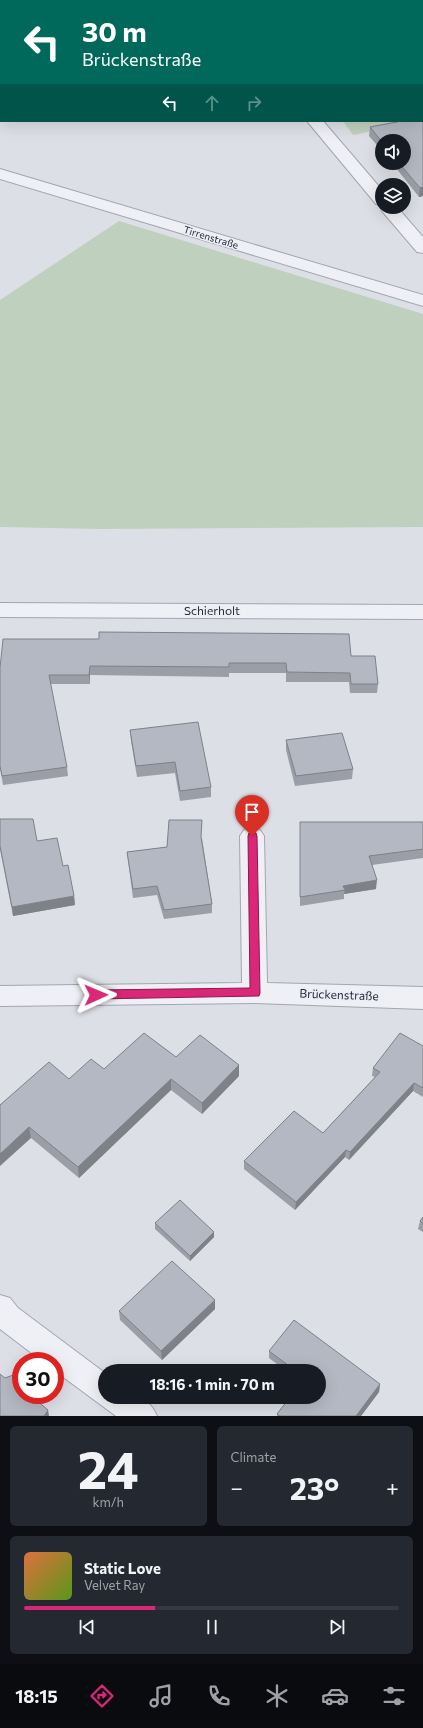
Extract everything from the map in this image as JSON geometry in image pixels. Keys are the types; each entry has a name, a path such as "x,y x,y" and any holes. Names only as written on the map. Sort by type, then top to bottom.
{"street":[{"path":"316,122 375,192"},
{"name":"Tirrenstraße","path":"0,174 423,301"},
{"path":"394,214 423,248"},
{"name":"Schierholt","path":"0,610 423,612"},
{"path":"252,836 255,993"},
{"name":"Brückenstraße","path":"0,996 255,993 423,998"},
{"path":"0,1308 8,1318 98,1386"},
{"path":"124,1404 142,1416"}],"green space":[{"path":"344,122 418,122 353,135"},
{"path":"119,221 423,314 423,527 99,529 0,527 0,300"}],"building":[{"path":"397,122 423,122 423,187 420,188 405,170 411,170 411,134 376,134 370,127"},
{"path":"99,632 349,634 351,656 375,656 378,684 351,684 350,673 287,672 286,663 229,663 229,667 90,666 89,675 49,675 67,767 2,776 0,766 0,668 3,639 99,639"},
{"path":"198,722 211,787 180,791 175,762 136,766 130,730"},
{"path":"342,733 353,769 296,776 286,740"},
{"path":"0,819 33,819 37,841 57,838 63,866 68,865 74,896 12,907 0,846"},
{"path":"169,820 202,820 201,837 212,904 164,910 157,886 133,889 127,852 167,847"},
{"path":"300,822 423,822 423,849 369,856 377,880 343,886 345,890 300,897"},
{"path":"144,1033 176,1057 200,1035 239,1065 202,1103 171,1079 78,1167 29,1127 0,1154 0,1105 49,1062 69,1079 91,1059 104,1069"},
{"path":"400,1033 423,1046 423,1088 414,1083 350,1152 346,1150 296,1202 244,1161 294,1111 323,1133 380,1072 373,1068"},
{"path":"180,1200 214,1232 190,1256 155,1223"},
{"path":"172,1261 215,1300 161,1351 119,1311"},
{"path":"294,1320 380,1384 356,1416 280,1416 277,1414 285,1404 326,1404 326,1364 287,1364 269,1351"},
{"path":"0,1374 5,1378 12,1375 12,1404 41,1404 48,1410 44,1416 0,1416"}],"route":[{"path":"96,995 255,993 252,836"}]}
